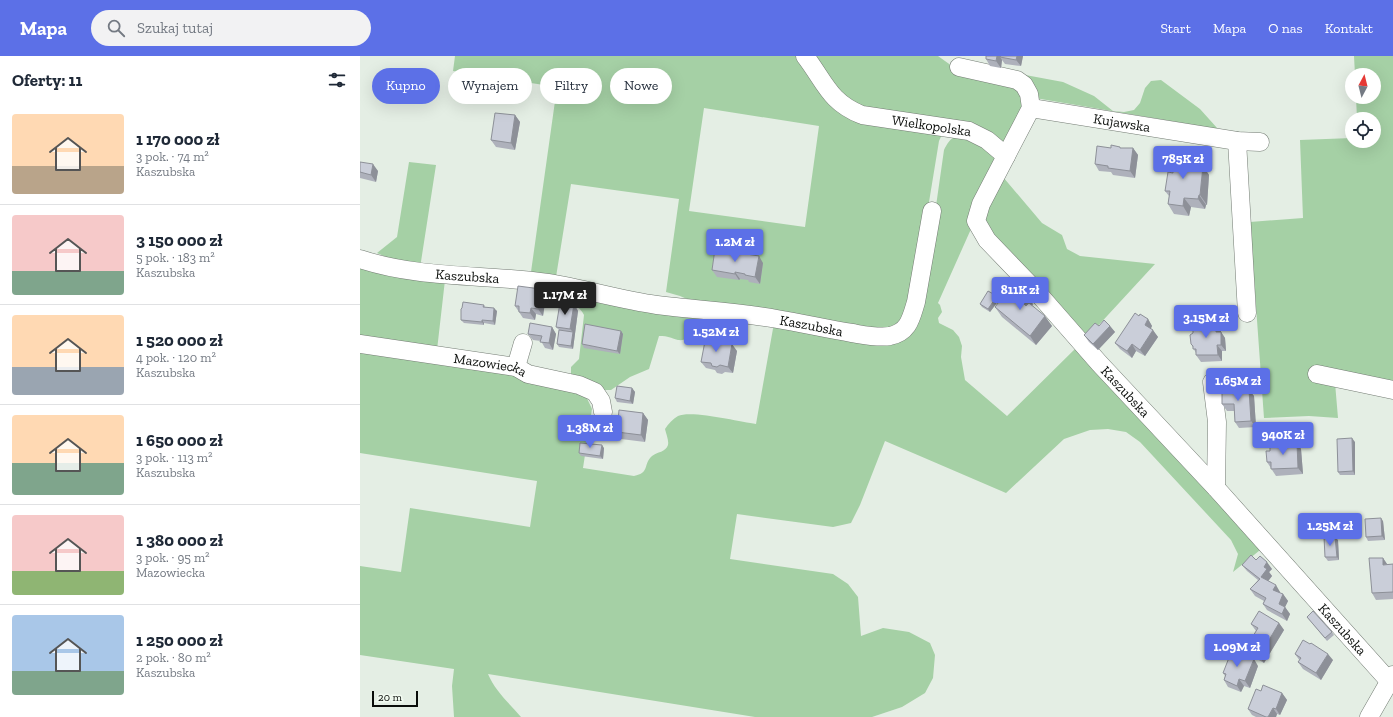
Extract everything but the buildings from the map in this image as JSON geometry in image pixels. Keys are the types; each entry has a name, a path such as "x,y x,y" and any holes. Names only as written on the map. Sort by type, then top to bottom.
{"street":[{"name":"Wielkopolska","path":"805,56 829,92 849,110 862,115 970,131 987,140 1006,156"},
{"path":"959,66 1017,80 1024,85 1029,94 1031,108 1006,156"},
{"name":"Kujawska","path":"1031,108 1237,141 1260,142"},
{"path":"1237,141 1247,312"},
{"name":"Kaszubska","path":"1006,156 981,204 976,221 987,240 1391,678"},
{"name":"Kaszubska","path":"360,259 398,269 529,281 563,286 658,305 776,319 858,334 890,336 907,328 912,316 916,302 932,211"},
{"path":"516,367 522,343"},
{"name":"Mazowiecka","path":"360,344 516,367 528,374 579,384 595,392 601,401 603,412"},
{"path":"1317,374 1393,390"},
{"path":"1212,382 1217,422 1216,488"},
{"path":"1369,717 1391,678"}],"green space":[{"path":"455,56 801,56 839,107 944,130 939,141 912,306 894,330 699,304 666,292 679,199 571,184 556,277 530,279 555,104 602,104 602,68 540,68 540,84 532,83 532,68 453,68","holes":["704,108 819,126 805,227 689,211"]},
{"path":"811,56 938,56 952,66 1011,80 1026,100 1007,149 866,111 850,103"},
{"path":"1354,56 1393,56 1393,382 1334,371 1338,418 1309,416 1264,418 1250,222 1303,218 1300,140 1345,138 1345,148 1381,148 1381,112 1357,112 1356,104 1381,104 1381,68 1355,68"},
{"path":"1014,73 1063,82 1094,96 1113,111 1124,112 1134,110 1140,103 1145,88 1151,81 1161,80 1200,109 1218,129 1035,98"},
{"path":"966,135 996,158 971,229 938,303 942,312 938,318 939,323 953,330 959,337 962,346 961,357 965,380 1007,416 1079,345 1265,546 1233,572 1238,554 1231,540 1140,442 1126,432 1108,429 1090,430 1064,439 1006,493 885,441 860,505 851,523 833,527 737,514 730,559 833,574 848,584 858,597 861,636 883,628 909,632 930,643 935,655 933,678 925,693 902,707 872,717 755,717 488,674 498,691 521,717 454,717 452,686 454,669 360,655 360,566 401,572 410,508 530,527 537,481 360,453 360,351 509,372 585,394 592,409 583,468 634,476 639,475 642,473 652,456 663,451 667,447 668,441 665,429 678,416 694,414 705,415 756,424 774,323 909,332 933,227 944,150 952,138"},
{"path":"409,162 436,165 420,268 400,263 377,253 397,237"},
{"path":"1003,177 1042,223 1062,235 1067,249 1080,256 1155,264 1084,341 991,233 985,222 986,208"},
{"path":"360,264 445,280 437,350 360,339"},
{"path":"546,290 701,315 693,332 690,336 683,340 659,336 649,369 630,377 611,390 602,390 571,376 571,367 579,359 584,315 579,308 574,305 554,301"}]}
